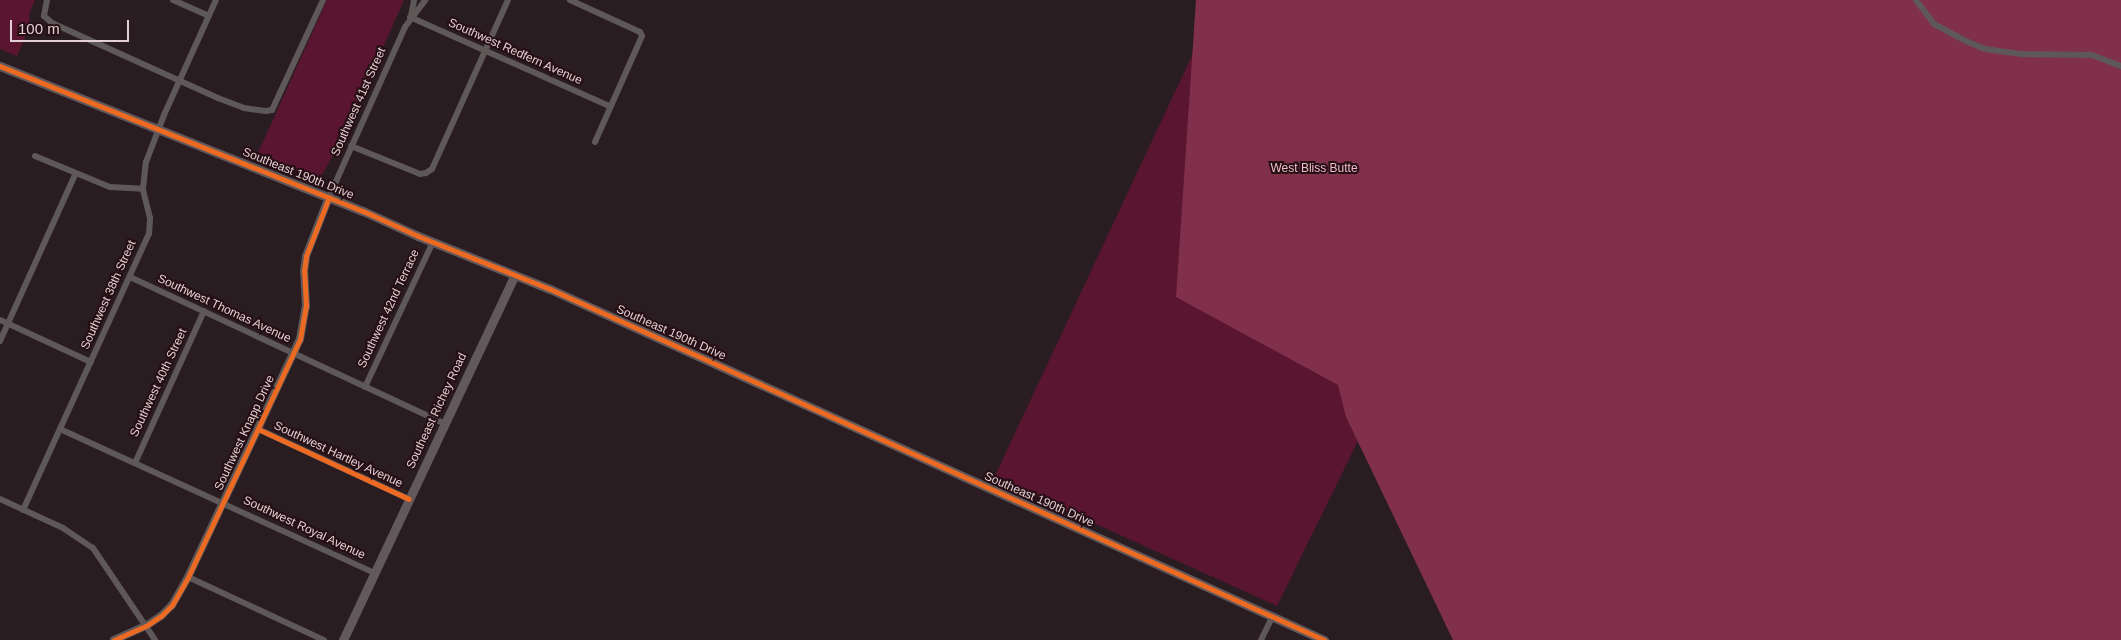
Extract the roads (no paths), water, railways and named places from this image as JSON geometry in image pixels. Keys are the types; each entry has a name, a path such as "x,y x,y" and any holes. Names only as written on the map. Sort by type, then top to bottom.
{"main road":[{"name":"Southeast 190th Drive","path":"0,66 329,197 516,275 1324,640"},
{"name":"Southeast Richey Road","path":"343,640 516,275"}],"street":[{"path":"47,0 44,16 52,23 236,105 266,111 272,110 323,0"},
{"path":"173,0 209,16"},
{"name":"Southwest 38th Street","path":"23,510 148,234 150,218 143,189 146,162 179,81 216,0"},
{"name":"Southwest 41st Street","path":"329,197 410,17 414,0"},
{"name":"Southwest 41st Street","path":"410,17 425,0"},
{"path":"351,146 420,174 426,174 432,169 508,0"},
{"path":"570,0 642,35 595,142"},
{"path":"1916,0 1934,24 1985,49 2022,54 2092,55 2121,66"},
{"name":"Southwest Redfern Avenue","path":"410,17 610,107"},
{"path":"35,156 110,187 143,189"},
{"path":"0,341 76,173"},
{"name":"Southwest Knapp Drive","path":"114,640 146,626 172,605 188,577 294,353 305,318 306,256 329,197"},
{"name":"Southwest 42nd Terrace","path":"365,387 433,242"},
{"name":"Southwest Thomas Avenue","path":"130,277 445,424"},
{"name":"Southwest 40th Street","path":"135,463 204,312"},
{"path":"0,320 91,362"},
{"name":"Southwest Royal Avenue","path":"60,429 374,573"},
{"name":"Southwest Hartley Avenue","path":"258,430 409,499"},
{"path":"0,499 75,534 93,548 155,640"},
{"path":"188,577 324,640"},
{"path":"1261,640 1272,617"}],"park label":[{"name":"West Bliss Butte","path":"1314,169"}]}
